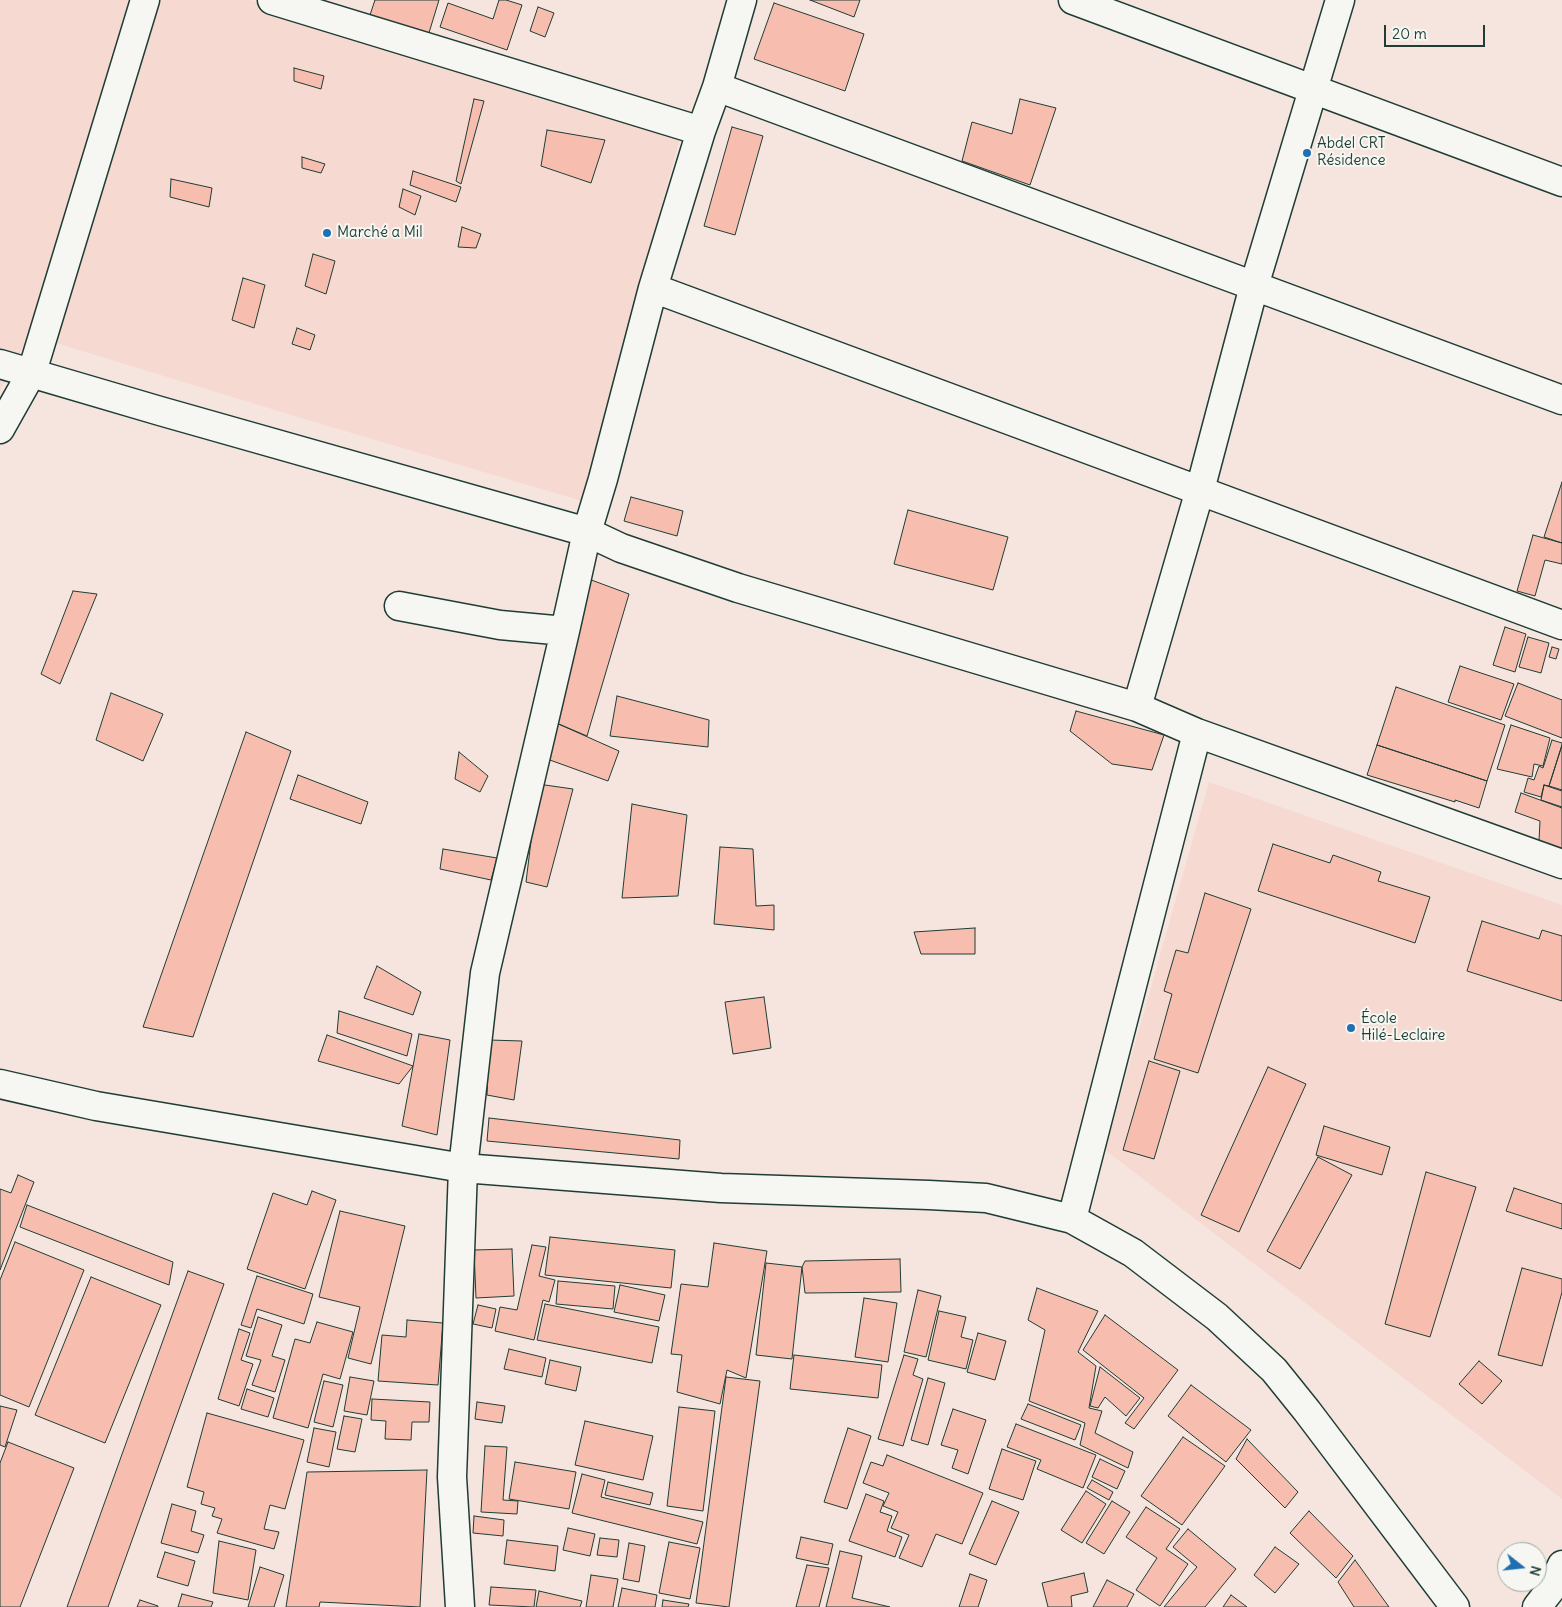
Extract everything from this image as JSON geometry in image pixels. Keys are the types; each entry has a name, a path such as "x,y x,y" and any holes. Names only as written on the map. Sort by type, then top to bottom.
{"street":[{"path":"0,429 32,372 145,0"},
{"path":"272,0 701,131"},
{"path":"460,1607 452,1477 463,1168 485,972 566,631 587,532 603,479 653,288 701,131 717,87 742,0"},
{"path":"1073,0 1562,182"},
{"path":"1138,707 1200,490 1254,286 1340,0"},
{"path":"717,87 1562,400"},
{"path":"653,288 1562,625"},
{"path":"0,364 587,532 621,548 738,588 1138,707 1197,733 1562,864"},
{"path":"399,606 500,624 566,631"},
{"path":"1072,1219 1197,733"},
{"path":"0,1084 96,1106 463,1168 720,1188 986,1198 1072,1219 1133,1252 1217,1317 1274,1370 1307,1410 1455,1607"}],"shaded area":[{"name":"Marché a Mil","path":"0,0 250,0 682,130 582,501 30,335 0,391"},
{"name":"École Hilé-Leclaire","path":"1209,782 1562,905 1562,1499 1105,1150"}],"building":[{"path":"375,0 439,0 428,36 369,18"},
{"path":"499,0 522,5 507,50 440,27 448,3 493,19"},
{"path":"810,0 860,0 854,17"},
{"path":"774,3 864,34 845,91 754,59"},
{"path":"538,7 554,13 545,37 530,31"},
{"path":"294,68 324,76 321,89 294,81"},
{"path":"474,99 484,101 461,184 456,181"},
{"path":"1020,99 1056,108 1030,185 962,161 972,122 1012,134"},
{"path":"732,127 763,136 735,235 704,226"},
{"path":"547,130 605,140 591,183 541,166"},
{"path":"302,157 325,164 321,173 302,168"},
{"path":"413,171 461,187 456,202 410,185"},
{"path":"171,179 212,188 209,207 170,197"},
{"path":"403,189 421,196 415,215 399,207"},
{"path":"462,227 481,234 476,248 458,247"},
{"path":"313,254 335,261 326,294 305,286"},
{"path":"243,278 265,285 254,328 232,320"},
{"path":"297,328 315,335 310,350 292,344"},
{"path":"1562,482 1562,543 1544,537"},
{"path":"631,497 683,511 677,536 624,521"},
{"path":"908,510 1008,537 993,590 894,564"},
{"path":"1533,535 1562,543 1562,564 1545,560 1535,596 1517,591"},
{"path":"586,578 629,594 587,736 554,722"},
{"path":"73,591 97,594 60,684 41,674"},
{"path":"1505,627 1526,634 1515,672 1493,665"},
{"path":"1528,637 1549,643 1541,673 1519,667"},
{"path":"1552,647 1559,649 1556,659 1549,657"},
{"path":"1460,666 1514,684 1501,720 1448,702"},
{"path":"1518,683 1562,700 1562,738 1505,716"},
{"path":"1396,687 1505,725 1487,781 1377,745"},
{"path":"111,693 163,714 143,761 96,740"},
{"path":"617,696 709,720 708,747 610,736"},
{"path":"1076,711 1164,735 1152,770 1112,764 1070,731"},
{"path":"554,722 619,751 608,781 536,755"},
{"path":"1511,725 1550,738 1543,766 1534,764 1532,777 1497,769"},
{"path":"246,732 291,751 193,1037 143,1027"},
{"path":"1552,740 1562,743 1562,745 1549,786 1544,785 1541,797 1524,792 1528,778 1534,780 1539,766 1543,768"},
{"path":"1377,745 1487,781 1479,808 1367,775"},
{"path":"1562,745 1562,790 1549,786"},
{"path":"459,752 488,776 480,792 455,779"},
{"path":"298,775 368,802 361,824 290,799"},
{"path":"538,784 573,789 547,887 526,882"},
{"path":"1544,785 1562,791 1562,807 1541,800"},
{"path":"1521,793 1562,808 1562,849 1539,841 1540,821 1515,812"},
{"path":"632,804 687,815 678,896 622,898"},
{"path":"1273,844 1330,863 1333,855 1381,872 1378,881 1430,897 1415,943 1258,891"},
{"path":"720,847 753,849 756,906 774,905 774,930 714,924"},
{"path":"443,849 497,858 491,880 440,869"},
{"path":"1205,893 1251,909 1198,1073 1154,1059 1172,994 1164,991 1176,950 1188,953"},
{"path":"1482,921 1539,939 1542,930 1562,936 1562,1001 1467,971"},
{"path":"975,928 975,954 921,954 914,932"},
{"path":"377,966 421,992 413,1015 364,998"},
{"path":"764,997 771,1048 733,1054 725,1002"},
{"path":"339,1011 412,1034 407,1056 337,1033"},
{"path":"419,1034 450,1040 437,1135 402,1126"},
{"path":"327,1035 413,1066 399,1084 318,1061"},
{"path":"489,1040 522,1041 514,1100 487,1095"},
{"path":"1149,1061 1180,1071 1154,1159 1123,1150"},
{"path":"1268,1067 1306,1084 1239,1232 1201,1215"},
{"path":"489,1118 680,1140 679,1159 487,1141"},
{"path":"1324,1126 1390,1147 1382,1175 1316,1155"},
{"path":"1318,1157 1352,1175 1300,1269 1267,1251"},
{"path":"1426,1172 1476,1187 1430,1337 1385,1324"},
{"path":"18,1175 34,1182 0,1270 0,1189 11,1193"},
{"path":"1514,1188 1562,1204 1562,1229 1506,1211"},
{"path":"312,1191 336,1200 305,1289 247,1269 273,1193 307,1205"},
{"path":"27,1205 173,1262 169,1285 20,1227"},
{"path":"340,1211 405,1226 371,1364 348,1358 360,1307 319,1297"},
{"path":"550,1237 675,1250 671,1288 545,1275"},
{"path":"15,1242 84,1270 29,1407 0,1395 0,1280"},
{"path":"714,1243 767,1251 746,1378 727,1370 720,1404 677,1392 682,1355 671,1354 681,1284 708,1287"},
{"path":"532,1245 546,1247 539,1276 555,1280 549,1302 543,1300 534,1340 495,1331 500,1307 517,1310"},
{"path":"512,1249 514,1296 476,1298 474,1250"},
{"path":"900,1259 901,1292 805,1293 802,1267 805,1261"},
{"path":"766,1263 802,1267 792,1359 756,1355"},
{"path":"1522,1268 1562,1279 1562,1292 1542,1366 1498,1355"},
{"path":"188,1271 224,1284 108,1607 67,1607"},
{"path":"257,1276 313,1294 304,1324 257,1309 251,1328 241,1325"},
{"path":"91,1277 161,1305 105,1443 35,1415"},
{"path":"558,1281 615,1286 613,1309 556,1304"},
{"path":"620,1285 665,1295 659,1321 614,1312"},
{"path":"1037,1288 1098,1311 1078,1352 1096,1366 1089,1408 1102,1411 1095,1433 1133,1452 1128,1468 1080,1445 1085,1423 1029,1401 1045,1330 1028,1320"},
{"path":"918,1290 941,1296 926,1357 904,1352"},
{"path":"864,1298 897,1303 888,1362 855,1357"},
{"path":"545,1304 659,1327 652,1363 537,1340"},
{"path":"478,1305 496,1309 492,1328 473,1324"},
{"path":"939,1311 966,1317 961,1337 973,1340 966,1369 928,1360"},
{"path":"1105,1315 1178,1370 1134,1429 1125,1423 1144,1398 1083,1350"},
{"path":"258,1317 282,1325 272,1356 285,1360 275,1392 252,1385 261,1360 246,1356"},
{"path":"407,1320 443,1323 438,1385 378,1381 382,1335 406,1337"},
{"path":"317,1322 353,1332 340,1379 323,1374 308,1428 273,1418 295,1339 310,1343"},
{"path":"239,1329 250,1333 241,1360 253,1364 239,1406 218,1399"},
{"path":"978,1333 1006,1341 995,1380 967,1372"},
{"path":"509,1349 546,1358 542,1377 504,1369"},
{"path":"794,1355 882,1365 878,1398 790,1389"},
{"path":"904,1355 918,1359 913,1375 923,1379 903,1446 878,1439"},
{"path":"550,1360 581,1367 576,1391 545,1384"},
{"path":"1479,1361 1502,1381 1482,1404 1459,1384"},
{"path":"1100,1367 1140,1398 1126,1416 1105,1397 1098,1408 1090,1406"},
{"path":"350,1377 374,1381 367,1415 344,1411"},
{"path":"726,1377 760,1381 729,1607 696,1603"},
{"path":"928,1378 945,1383 928,1445 911,1440"},
{"path":"324,1381 343,1385 333,1427 314,1422"},
{"path":"1191,1385 1251,1430 1226,1462 1168,1416"},
{"path":"247,1389 274,1398 268,1417 241,1409"},
{"path":"372,1399 430,1402 429,1422 412,1422 411,1440 385,1439 386,1421 371,1420"},
{"path":"477,1402 505,1406 502,1423 475,1419"},
{"path":"1028,1404 1081,1425 1075,1440 1021,1419"},
{"path":"0,1406 17,1410 5,1447 0,1445"},
{"path":"679,1407 715,1411 703,1511 667,1506"},
{"path":"953,1409 986,1420 968,1474 952,1468 958,1450 941,1445"},
{"path":"207,1413 304,1440 285,1509 270,1505 264,1529 279,1532 274,1549 217,1533 222,1519 212,1516 215,1508 201,1504 204,1492 187,1487"},
{"path":"344,1416 362,1419 355,1452 337,1449"},
{"path":"585,1421 653,1436 643,1480 575,1465"},
{"path":"1016,1424 1096,1455 1083,1488 1037,1469 1041,1460 1007,1447"},
{"path":"314,1428 336,1432 329,1467 307,1462"},
{"path":"848,1428 871,1436 847,1509 824,1502"},
{"path":"1183,1437 1225,1466 1182,1525 1141,1496"},
{"path":"1247,1439 1298,1492 1285,1508 1236,1459"},
{"path":"8,1442 74,1468 20,1607 0,1607 0,1463"},
{"path":"485,1446 507,1447 503,1500 518,1501 517,1514 481,1512"},
{"path":"1002,1449 1036,1461 1023,1500 989,1489"},
{"path":"887,1455 983,1493 962,1544 936,1534 922,1567 899,1558 909,1535 891,1528 898,1512 883,1506 889,1493 863,1483 871,1462 883,1466"},
{"path":"1100,1459 1125,1471 1117,1489 1092,1477"},
{"path":"515,1462 576,1472 569,1509 509,1499"},
{"path":"427,1470 420,1607 320,1602 319,1607 286,1607 307,1472"},
{"path":"582,1474 605,1480 601,1497 703,1522 697,1544 572,1513"},
{"path":"1092,1480 1113,1492 1109,1500 1087,1488"},
{"path":"608,1482 653,1493 650,1505 605,1495"},
{"path":"1086,1491 1106,1504 1082,1543 1061,1530"},
{"path":"866,1494 884,1501 880,1512 892,1516 887,1531 902,1537 895,1557 849,1541"},
{"path":"992,1501 1019,1512 996,1565 969,1554"},
{"path":"1112,1501 1130,1512 1104,1554 1086,1543"},
{"path":"172,1504 196,1511 191,1531 204,1535 198,1553 161,1543"},
{"path":"1146,1507 1180,1529 1166,1549 1188,1564 1160,1606 1136,1590 1157,1558 1126,1537"},
{"path":"1309,1511 1353,1556 1336,1578 1290,1533"},
{"path":"474,1516 504,1520 503,1536 473,1533"},
{"path":"568,1528 595,1534 590,1556 563,1550"},
{"path":"1188,1529 1236,1569 1205,1607 1164,1607 1197,1567 1173,1547"},
{"path":"801,1537 833,1544 828,1565 796,1558"},
{"path":"600,1538 619,1540 617,1557 597,1555"},
{"path":"507,1540 558,1546 555,1571 504,1564"},
{"path":"219,1541 256,1550 248,1600 213,1593"},
{"path":"669,1542 700,1548 690,1599 659,1593"},
{"path":"629,1543 645,1546 639,1582 623,1579"},
{"path":"1275,1547 1299,1564 1275,1593 1254,1575"},
{"path":"840,1551 862,1556 852,1598 890,1607 826,1607"},
{"path":"165,1552 195,1561 188,1586 157,1577"},
{"path":"1355,1560 1389,1607 1354,1607 1338,1582"},
{"path":"807,1565 829,1568 819,1607 796,1607"},
{"path":"260,1567 284,1575 274,1607 248,1607"},
{"path":"1084,1573 1088,1592 1071,1596 1072,1607 1048,1607 1042,1583"},
{"path":"970,1574 987,1580 978,1607 959,1607"},
{"path":"591,1575 618,1579 613,1607 586,1607"},
{"path":"1107,1580 1134,1594 1127,1607 1093,1607"},
{"path":"491,1587 536,1590 534,1607 489,1605"},
{"path":"622,1588 657,1595 655,1607 618,1607"},
{"path":"539,1591 582,1601 580,1607 536,1607"},
{"path":"182,1594 213,1602 211,1607 178,1607"},
{"path":"1231,1595 1247,1607 1223,1607"},
{"path":"140,1600 158,1606 158,1607 137,1607"},
{"path":"663,1600 689,1604 688,1607 662,1607"}],"place":[{"name":"Abdel CRT Résidence","path":"1307,153"},
{"name":"Marché a Mil","path":"327,233"},
{"name":"École Hilé-Leclaire","path":"1351,1028"}]}
